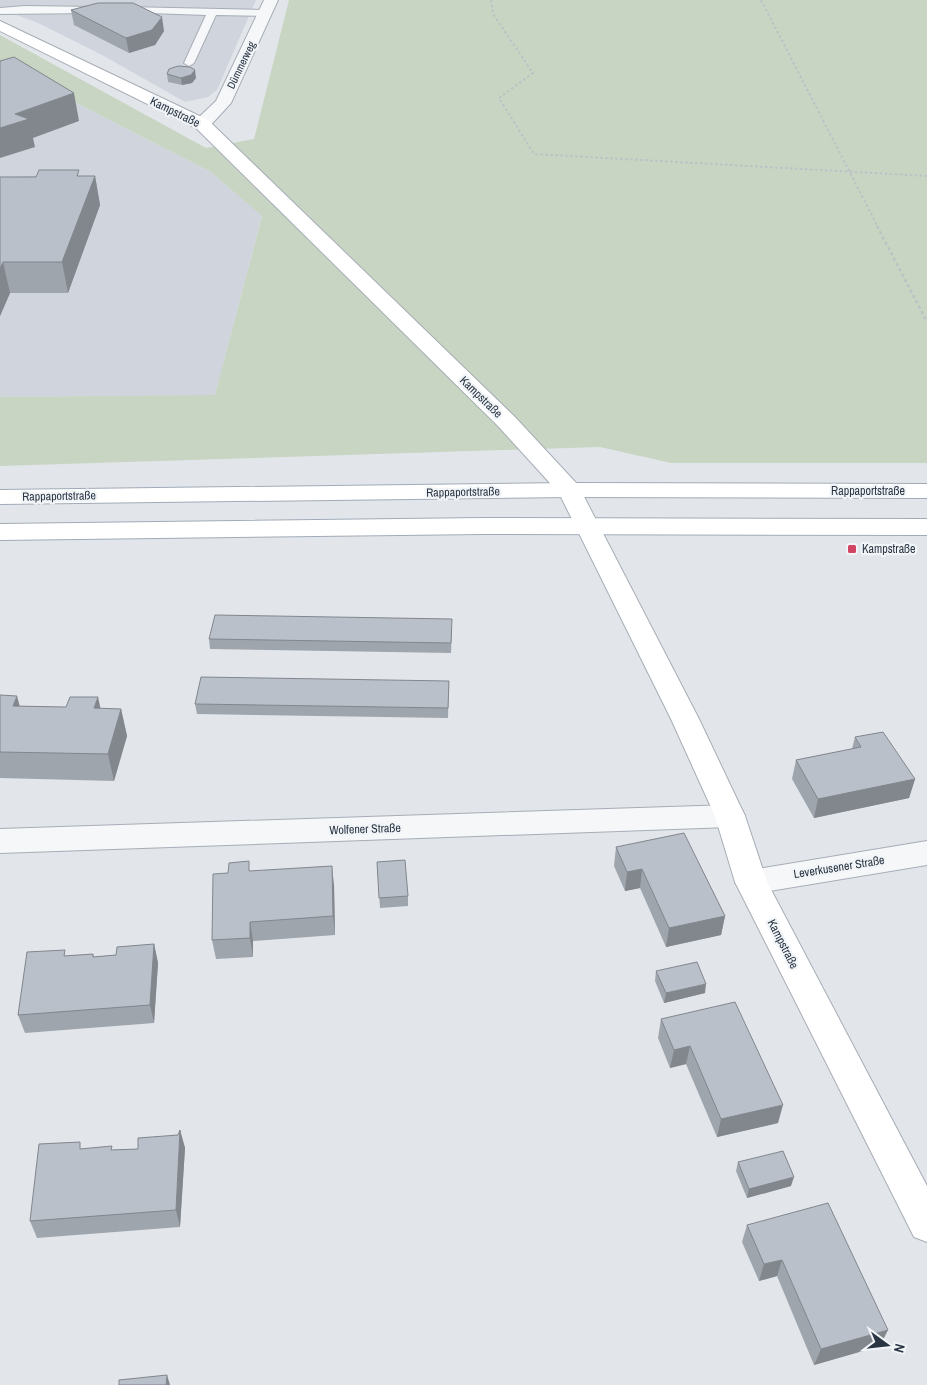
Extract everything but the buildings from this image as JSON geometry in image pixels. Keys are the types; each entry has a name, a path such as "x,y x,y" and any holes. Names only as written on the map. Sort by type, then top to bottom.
{"street":[{"name":"Dümmerweg","path":"202,124 223,103 269,6"},
{"name":"Kampstraße","path":"0,25 202,124 506,422 570,490 686,719 730,816 751,882 927,1224"},
{"name":"Rappaportstraße","path":"0,497 570,490 927,491"},
{"path":"0,532 589,526 927,527"},
{"name":"Wolfener Straße","path":"0,841 730,816"},
{"name":"Leverkusener Straße","path":"751,882 927,853"}],"lane":[{"path":"0,11 25,9 212,12 269,6"},
{"path":"189,63 212,12"}],"path":[{"path":"491,0 493,14 532,73 499,98 534,154 927,176"},
{"path":"761,0 927,322"}],"shaded area":[{"path":"0,0 256,0 217,90 208,97 185,102 102,55 38,23 0,9"},
{"path":"14,71 211,172 262,215 215,396 0,397 0,75"}],"green space":[{"path":"289,0 927,0 927,463 671,463 600,447 0,466 0,397 215,395 262,216 211,172 14,71 0,75 0,35 206,148 254,139"}],"place":[{"name":"Kampstraße","path":"852,549"}]}
